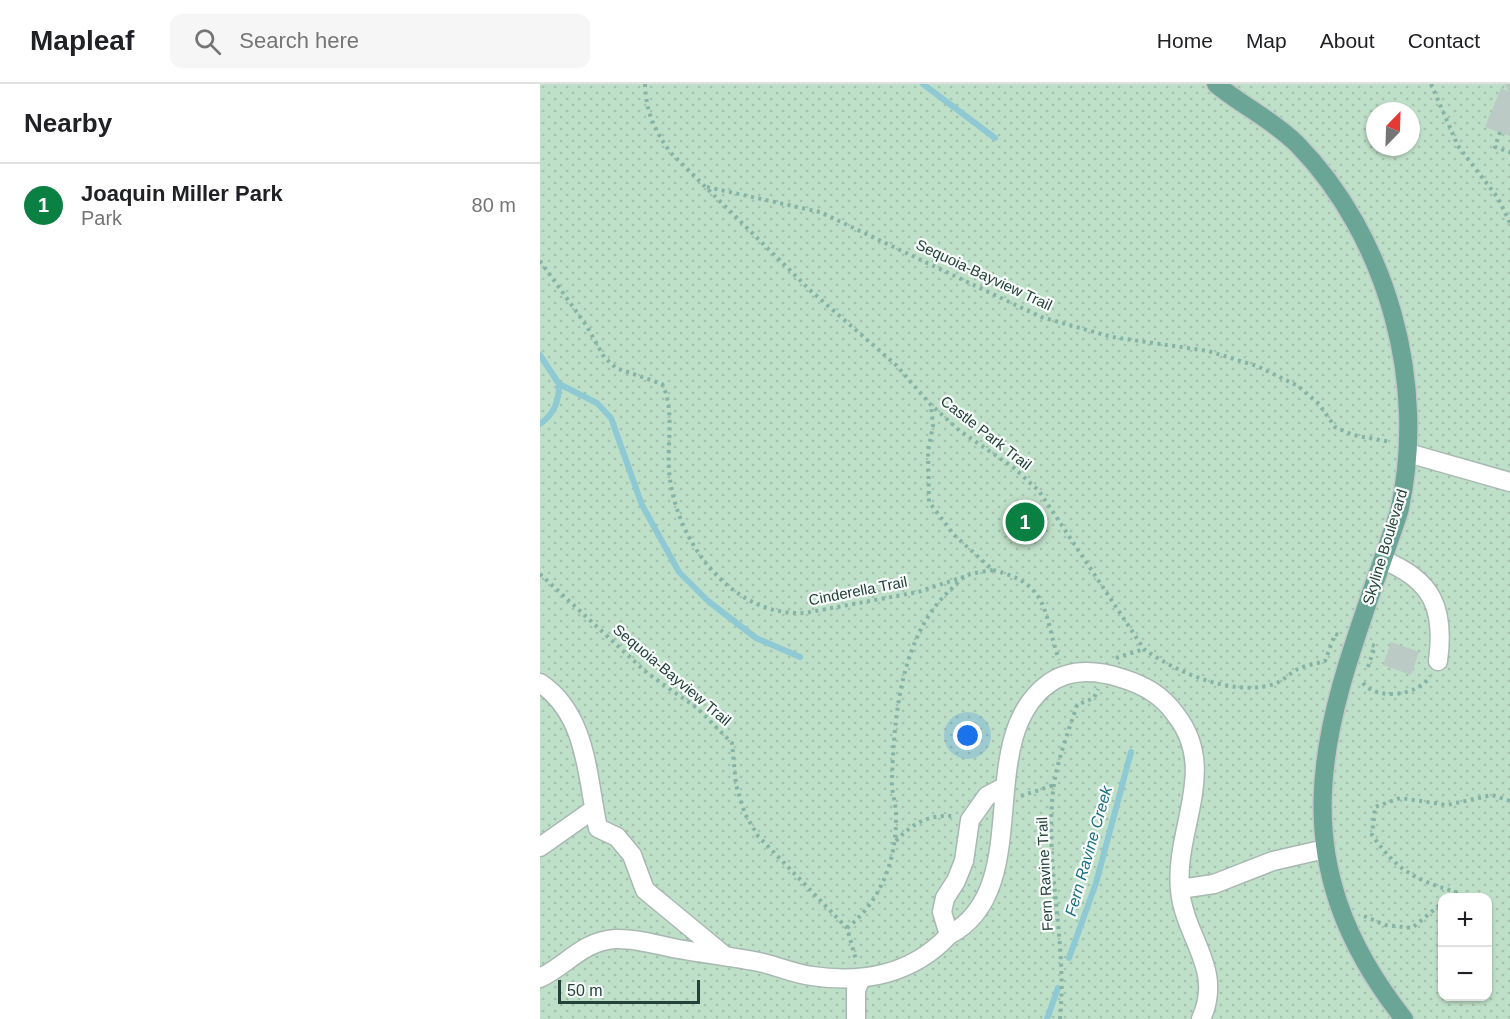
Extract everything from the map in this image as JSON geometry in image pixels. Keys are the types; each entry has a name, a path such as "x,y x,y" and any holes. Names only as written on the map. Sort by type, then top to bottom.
{"main road":[{"name":"Skyline Boulevard","path":"1216,84 1294,141 1330,181 1348,206 1374,264 1398,336 1406,387 1408,453 1399,512 1342,677 1325,752 1322,783 1325,849 1340,906 1363,958 1404,1019"}],"lane":[{"path":"1408,453 1510,482"},
{"path":"1383,560 1416,577 1427,588 1436,606 1438,661"},
{"path":"540,994 546,975 591,944 615,939 725,956 811,976 861,978 889,974 937,949 949,935 960,929 971,918 984,897 994,872 1014,734 1022,714 1048,684 1064,675 1083,671 1104,672 1130,680 1158,695 1184,724 1192,744 1197,765 1194,795 1182,855 1180,889 1187,924 1201,951 1208,978 1210,997 1201,1019"},
{"path":"540,684 549,689 576,728 589,770 598,828 617,837 632,855 645,890 725,956"},
{"path":"949,935 942,912 945,898 956,881 964,861 970,820 987,796 1005,793"},
{"path":"540,846 594,809"},
{"path":"1180,889 1214,884 1273,861 1325,849"},
{"path":"856,1019 856,990 861,978"}],"path":[{"name":"Castle Park Trail","path":"645,84 646,107 654,129 670,152 811,291 896,365 931,405 960,431 1014,468 1039,491 1144,649 1159,660 1226,684 1253,687 1276,683 1299,668 1325,661 1335,634 1356,640"},
{"path":"1431,84 1458,146 1498,198 1510,223"},
{"path":"1500,132 1495,147 1510,152"},
{"name":"Sequoia-Bayview Trail","path":"707,187 820,212 1041,317 1112,337 1209,351 1257,366 1298,386 1318,404 1335,427 1353,435 1390,441 1408,453"},
{"name":"Cinderella Trail","path":"540,261 586,325 604,357 616,368 662,384 668,396 669,472 677,505 688,536 712,573 732,590 759,603 790,614 798,614 918,592 966,576"},
{"path":"931,405 933,426 928,451 929,502 954,535 993,570"},
{"path":"861,978 847,928 864,914 878,892 895,842 896,814 891,783 898,705 911,655 933,608 966,576 993,570 1011,574 1032,589 1044,602 1064,675"},
{"name":"Sequoia-Bayview Trail","path":"540,574 647,673 697,708 732,743 736,785 745,814 758,836 847,928"},
{"path":"1356,640 1375,646 1362,685 1382,692 1400,695 1424,686 1438,661"},
{"name":"Fern Ravine Trail","path":"1060,1019 1064,983 1051,826 1054,786 1077,705 1094,698 1104,672"},
{"path":"1005,793 1054,786"},
{"path":"1455,893 1421,882 1390,861 1372,835 1375,807 1400,798 1447,805 1492,795 1510,801"},
{"path":"895,842 914,823 932,816 954,816 970,820"},
{"path":"1340,906 1385,925 1412,928 1438,907"}],"green space":[{"path":"540,84 1510,84 1510,1019 540,1019"}],"building":[{"path":"1505,84 1510,84 1510,136 1485,127 1501,88 1508,91"},
{"path":"1391,642 1419,652 1411,675 1383,665"}],"waterway":[{"path":"923,84 995,138"},
{"path":"540,355 559,384 597,403 611,418 642,505 679,572 708,601 756,638 800,657"},
{"path":"540,424 555,407 559,384"},
{"name":"Fern Ravine Creek","path":"1069,958 1096,883 1131,752"},
{"name":"Fern Ravine Creek","path":"1047,1019 1058,988"}],"place":[{"name":"Joaquin Miller Park","path":"1025,522"}]}
